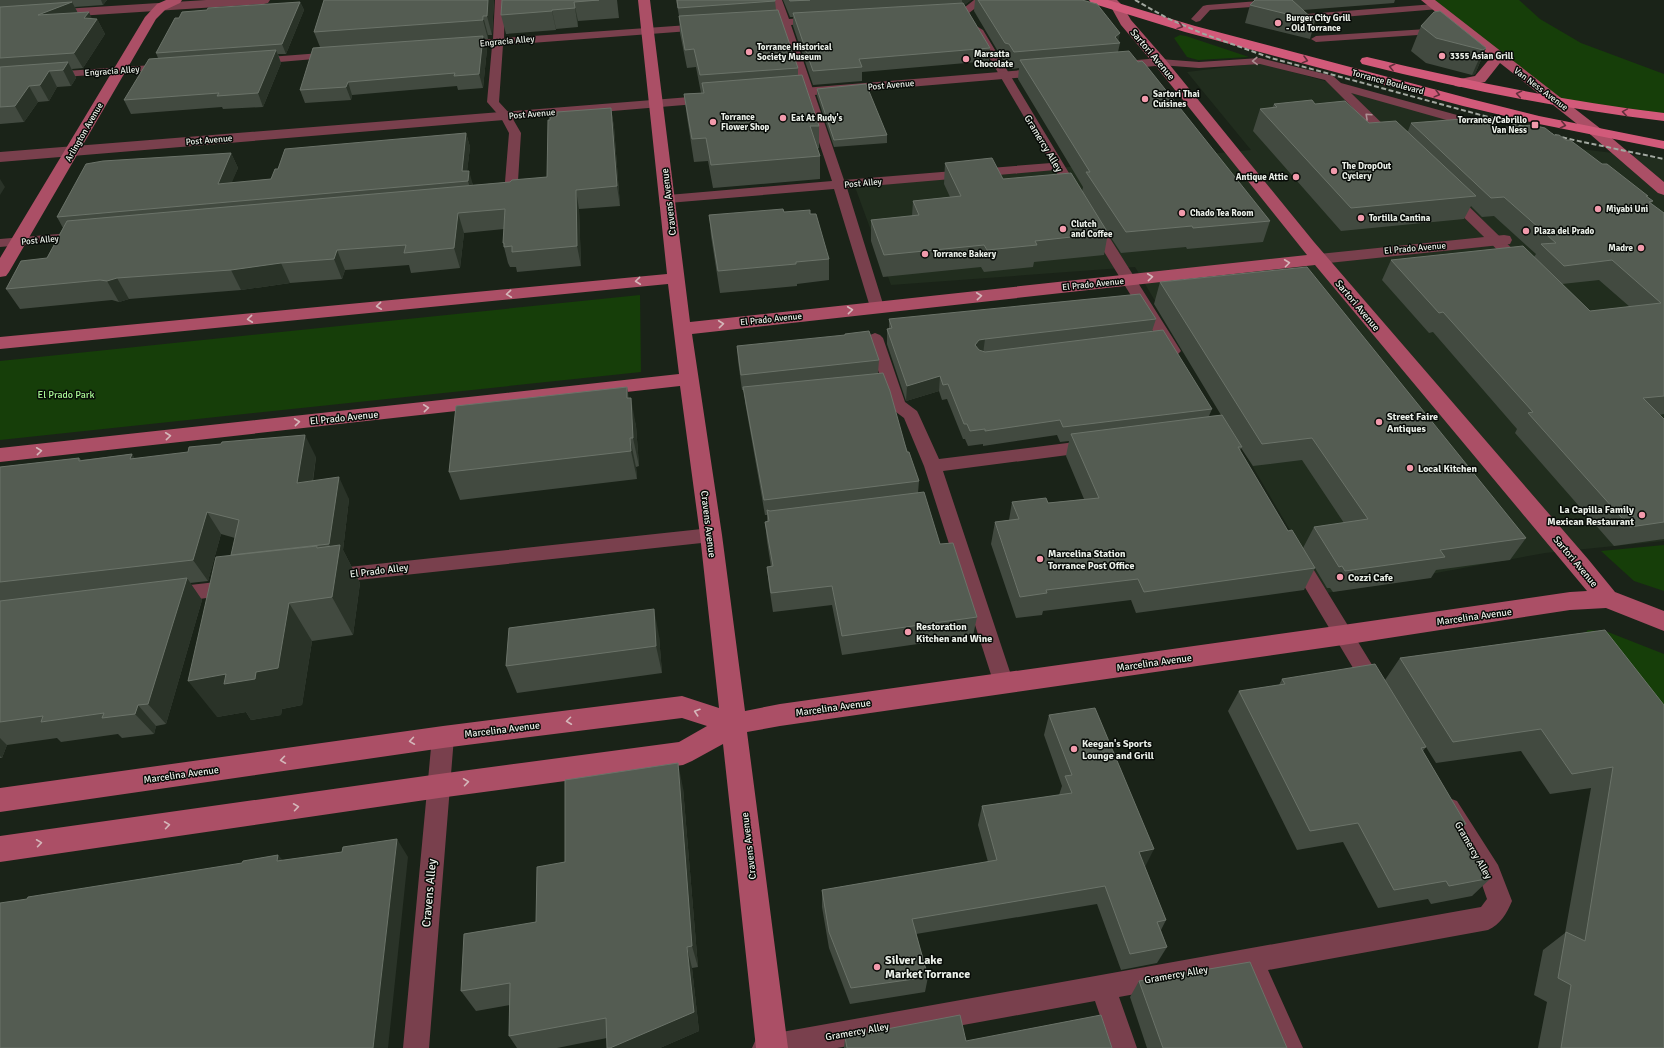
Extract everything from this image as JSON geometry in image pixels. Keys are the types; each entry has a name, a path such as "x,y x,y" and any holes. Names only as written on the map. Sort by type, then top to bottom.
{"main road":[{"name":"Torrance Boulevard","path":"1095,0 1116,2 1167,12 1255,34"},
{"name":"Torrance Boulevard","path":"1116,2 1190,30 1468,103 1596,132 1664,145"},
{"path":"1284,41 1313,42"},
{"name":"Torrance Boulevard","path":"1357,58 1460,83 1557,101 1664,117"}],"street":[{"name":"Arlington Avenue","path":"0,272 73,151 159,3 176,0"},
{"path":"0,18 159,3 264,0"},
{"name":"Cravens Avenue","path":"644,0 682,329 711,535 734,724 770,1048"},
{"name":"Sartori Avenue","path":"1116,2 1126,22 1319,259 1580,565 1607,599"},
{"name":"Van Ness Avenue","path":"1431,3 1498,57 1596,132 1664,190"},
{"path":"1460,83 1480,78 1498,57"},
{"path":"1104,67 1160,62"},
{"name":"Post Avenue","path":"763,95 1058,71"},
{"name":"Post Avenue","path":"0,157 732,98"},
{"name":"El Prado Avenue","path":"682,329 1319,259 1340,255 1500,240"},
{"path":"0,343 677,278"},
{"name":"El Prado Avenue","path":"0,455 689,379"},
{"name":"Marcelina Avenue","path":"0,800 443,737 682,707 734,724 780,714 1004,684 1570,601 1607,599 1664,620"},
{"path":"0,849 439,786 683,753 734,724"}],"lane":[{"path":"486,199 510,197 515,133 506,117 493,104 500,0"},
{"path":"777,0 840,186 877,307"},
{"path":"1196,19 1207,8 1212,7 1283,9 1431,3"},
{"name":"Gramercy Alley","path":"968,7 968,13 1058,166 1129,280 1157,339 1181,364"},
{"path":"1283,9 1313,42 1464,30"},
{"path":"746,24 829,19"},
{"name":"Engracia Alley","path":"451,46 541,38 716,26"},
{"path":"245,61 348,54"},
{"path":"1160,62 1199,65 1260,61 1329,78 1403,150"},
{"name":"Engracia Alley","path":"37,76 181,66"},
{"path":"1336,86 1493,129"},
{"name":"Post Alley","path":"668,200 1058,166"},
{"path":"1441,187 1500,240 1528,272"},
{"name":"Post Alley","path":"0,243 98,234"},
{"path":"875,338 898,405 911,415 933,466 936,502 1004,684"},
{"path":"844,385 889,380"},
{"path":"933,466 1104,444"},
{"name":"El Prado Alley","path":"310,578 711,535"},
{"path":"1290,546 1385,703"},
{"path":"159,596 254,585"},
{"name":"Cravens Alley","path":"416,1048 443,737"},
{"name":"Gramercy Alley","path":"770,1048 1488,918 1500,901 1490,873 1439,792"},
{"path":"1251,961 1290,1048"},
{"path":"1103,987 1124,1048"}],"shaded area":[{"path":"1260,63 1563,147 1664,159 1664,541 1545,553 1327,593 1135,267 891,285 855,187 1251,150 1187,72"}],"green space":[{"path":"1427,0 1519,0 1540,19 1581,43 1664,74 1664,117 1557,101"},
{"path":"1180,35 1249,57 1198,60 1187,57 1174,38"},
{"name":"El Prado Park","path":"640,295 641,372 0,440 0,361"},
{"path":"1664,545 1664,591 1634,581 1601,551"},
{"path":"1588,630 1608,632 1664,654 1664,741 1581,637"}],"building":[{"path":"324,0 488,0 487,16 483,16 483,20 314,32"},
{"path":"502,0 599,0 574,2 575,8 501,15"},
{"path":"677,0 775,0 775,1 678,8"},
{"path":"789,0 810,0 790,1"},
{"path":"978,0 1082,0 1097,4 1120,33 1115,37 1120,43 1014,52 1009,44 1005,43"},
{"path":"1255,0 1292,0 1315,21 1250,5"},
{"path":"72,2 38,15 89,12 84,18 97,19 74,53 0,58 0,7"},
{"path":"300,2 282,44 156,53 175,18 179,18 182,12 207,10 208,8"},
{"path":"963,3 990,48 859,59 862,67 813,71 793,13"},
{"path":"778,10 798,68 700,75 694,49 685,50 679,16"},
{"path":"1440,11 1486,48 1483,50 1436,38 1421,26 1434,12"},
{"path":"483,36 479,74 454,76 455,73 348,82 346,87 300,90 313,48"},
{"path":"276,50 258,93 217,96 219,93 124,100 149,59"},
{"path":"1129,51 1138,62 1142,61 1145,64 1270,221 1126,232 1086,172 1090,172 1020,60"},
{"path":"68,62 63,70 49,71 40,85 29,86 15,106 0,107 0,67"},
{"path":"802,75 819,126 810,126 820,156 711,165 706,138 692,139 684,94 704,93 702,83"},
{"path":"866,84 887,135 834,140 817,89"},
{"path":"1312,100 1315,104 1345,101 1369,123 1396,121 1476,196 1351,208 1260,109 1277,107 1274,104"},
{"path":"611,108 617,186 576,190 577,246 512,252 512,246 504,247 503,243 505,209 458,213 454,248 404,253 406,245 337,250 334,259 281,263 231,270 117,278 107,281 100,280 6,289 21,261 47,258 67,221 510,182 512,180 547,177 548,120 550,120 550,116 557,116 557,112"},
{"path":"1487,117 1499,128 1532,125 1545,128 1554,135 1559,135 1566,140 1570,140 1602,164 1607,164 1648,196 1646,196 1653,201 1649,202 1664,213 1664,396 1643,398 1664,419 1664,522 1630,527 1528,413 1533,412 1443,312 1439,313 1391,260 1523,246 1590,311 1661,303 1612,260 1564,266 1541,244 1556,243 1504,197 1491,198 1411,123"},
{"path":"466,133 462,171 469,171 468,181 57,217 86,164 103,161 231,153 218,184 271,179 275,169 278,169 285,149"},
{"path":"992,158 1003,179 1071,173 1108,233 1035,241 1037,245 987,250 984,245 884,255 871,220 919,215 913,201 961,196 945,163"},
{"path":"783,209 784,212 810,210 810,214 816,214 829,259 796,262 796,264 718,271 709,215"},
{"path":"1307,267 1526,538 1440,550 1445,557 1345,571 1342,566 1339,567 1314,527 1368,519 1312,438 1262,444 1160,282"},
{"path":"1140,294 1156,319 985,339 979,340 975,345 979,350 985,352 1163,330 1212,409 1063,427 1060,420 985,431 985,429 970,431 967,424 964,424 948,384 943,385 940,376 907,386 887,329 892,328 889,319"},
{"path":"869,331 879,360 741,375 737,346 845,335"},
{"path":"883,373 890,391 907,452 909,452 919,481 764,500 743,387"},
{"path":"627,387 627,398 631,398 633,438 630,438 631,451 449,472 456,406"},
{"path":"1222,415 1242,447 1238,447 1288,531 1292,530 1315,568 1144,592 1138,579 1046,590 1047,593 1020,597 995,522 1019,519 1012,502 1046,498 1048,503 1099,498 1071,434"},
{"path":"305,435 297,483 339,477 329,544 231,555 239,520 207,512 193,560 0,582 0,467 79,458 79,461 132,454 130,459 188,452 189,447 221,444 222,442"},
{"path":"924,492 940,544 953,543 977,617 842,636 832,586 771,593 767,567 773,566 765,522 769,521 767,510 770,511"},
{"path":"340,545 332,597 289,603 278,668 256,672 255,679 224,684 226,674 188,681 216,557 317,546 317,548"},
{"path":"187,578 148,704 138,705 135,714 102,718 104,713 41,722 43,716 0,722 0,601"},
{"path":"654,609 656,646 506,666 509,628"},
{"path":"1605,630 1664,705 1664,1048 1561,1048 1571,985 1558,978 1566,932 1585,941 1613,767 1572,774 1541,729 1453,742 1400,658"},
{"path":"1375,664 1426,747 1421,748 1466,824 1459,825 1491,878 1449,886 1446,881 1394,890 1358,823 1310,831 1239,691 1285,684 1282,679"},
{"path":"1095,708 1154,849 1139,852 1166,920 1157,922 1167,947 1130,954 1105,886 912,919 928,977 851,988 829,932 822,890 997,860 982,806 1072,793 1065,776 1072,775 1049,715"},
{"path":"678,763 692,946 687,947 694,1012 610,1048 607,1048 606,1018 509,1036 510,983 461,991 464,934 536,922 537,867 565,862 565,780"},
{"path":"397,839 373,1048 0,1048 0,903 27,899 28,897 242,863 243,861 278,855 277,861 342,852 343,847"},
{"path":"1250,962 1287,1048 1163,1048 1139,981"},
{"path":"960,1015 966,1041 1101,1015 1112,1048 847,1048 845,1037"}],"railway":[{"path":"1135,0 1167,18 1201,33 1271,58 1569,139 1664,159"}],"place":[{"name":"Burger City Grill - Old Torrance","path":"1278,23"},
{"name":"Torrance Historical Society Museum","path":"749,52"},
{"name":"3355 Asian Grill","path":"1442,56"},
{"name":"Marsatta Chocolate","path":"966,59"},
{"name":"Sartori Thai Cuisines","path":"1145,99"},
{"name":"Eat At Rudy's","path":"783,118"},
{"name":"Torrance Flower Shop","path":"713,122"},
{"name":"Torrance/Cabrillo Van Ness","path":"1535,125"},
{"name":"The DropOut Cyclery","path":"1334,171"},
{"name":"Antique Attic","path":"1296,177"},
{"name":"Miyabi Uni","path":"1598,209"},
{"name":"Chado Tea Room","path":"1182,213"},
{"name":"Tortilla Cantina","path":"1361,218"},
{"name":"Clutch and Coffee","path":"1063,229"},
{"name":"Plaza del Prado","path":"1526,231"},
{"name":"Madre","path":"1641,248"},
{"name":"Torrance Bakery","path":"925,254"},
{"name":"Street Faire Antiques","path":"1379,422"},
{"name":"Local Kitchen","path":"1410,468"},
{"name":"La Capilla Family Mexican Restaurant","path":"1642,515"},
{"name":"Marcelina Station Torrance Post Office","path":"1040,559"},
{"name":"Cozzi Cafe","path":"1340,577"},
{"name":"Restoration Kitchen and Wine","path":"908,632"},
{"name":"Keegan's Sports Lounge and Grill","path":"1074,749"},
{"name":"Silver Lake Market Torrance","path":"877,967"}]}
